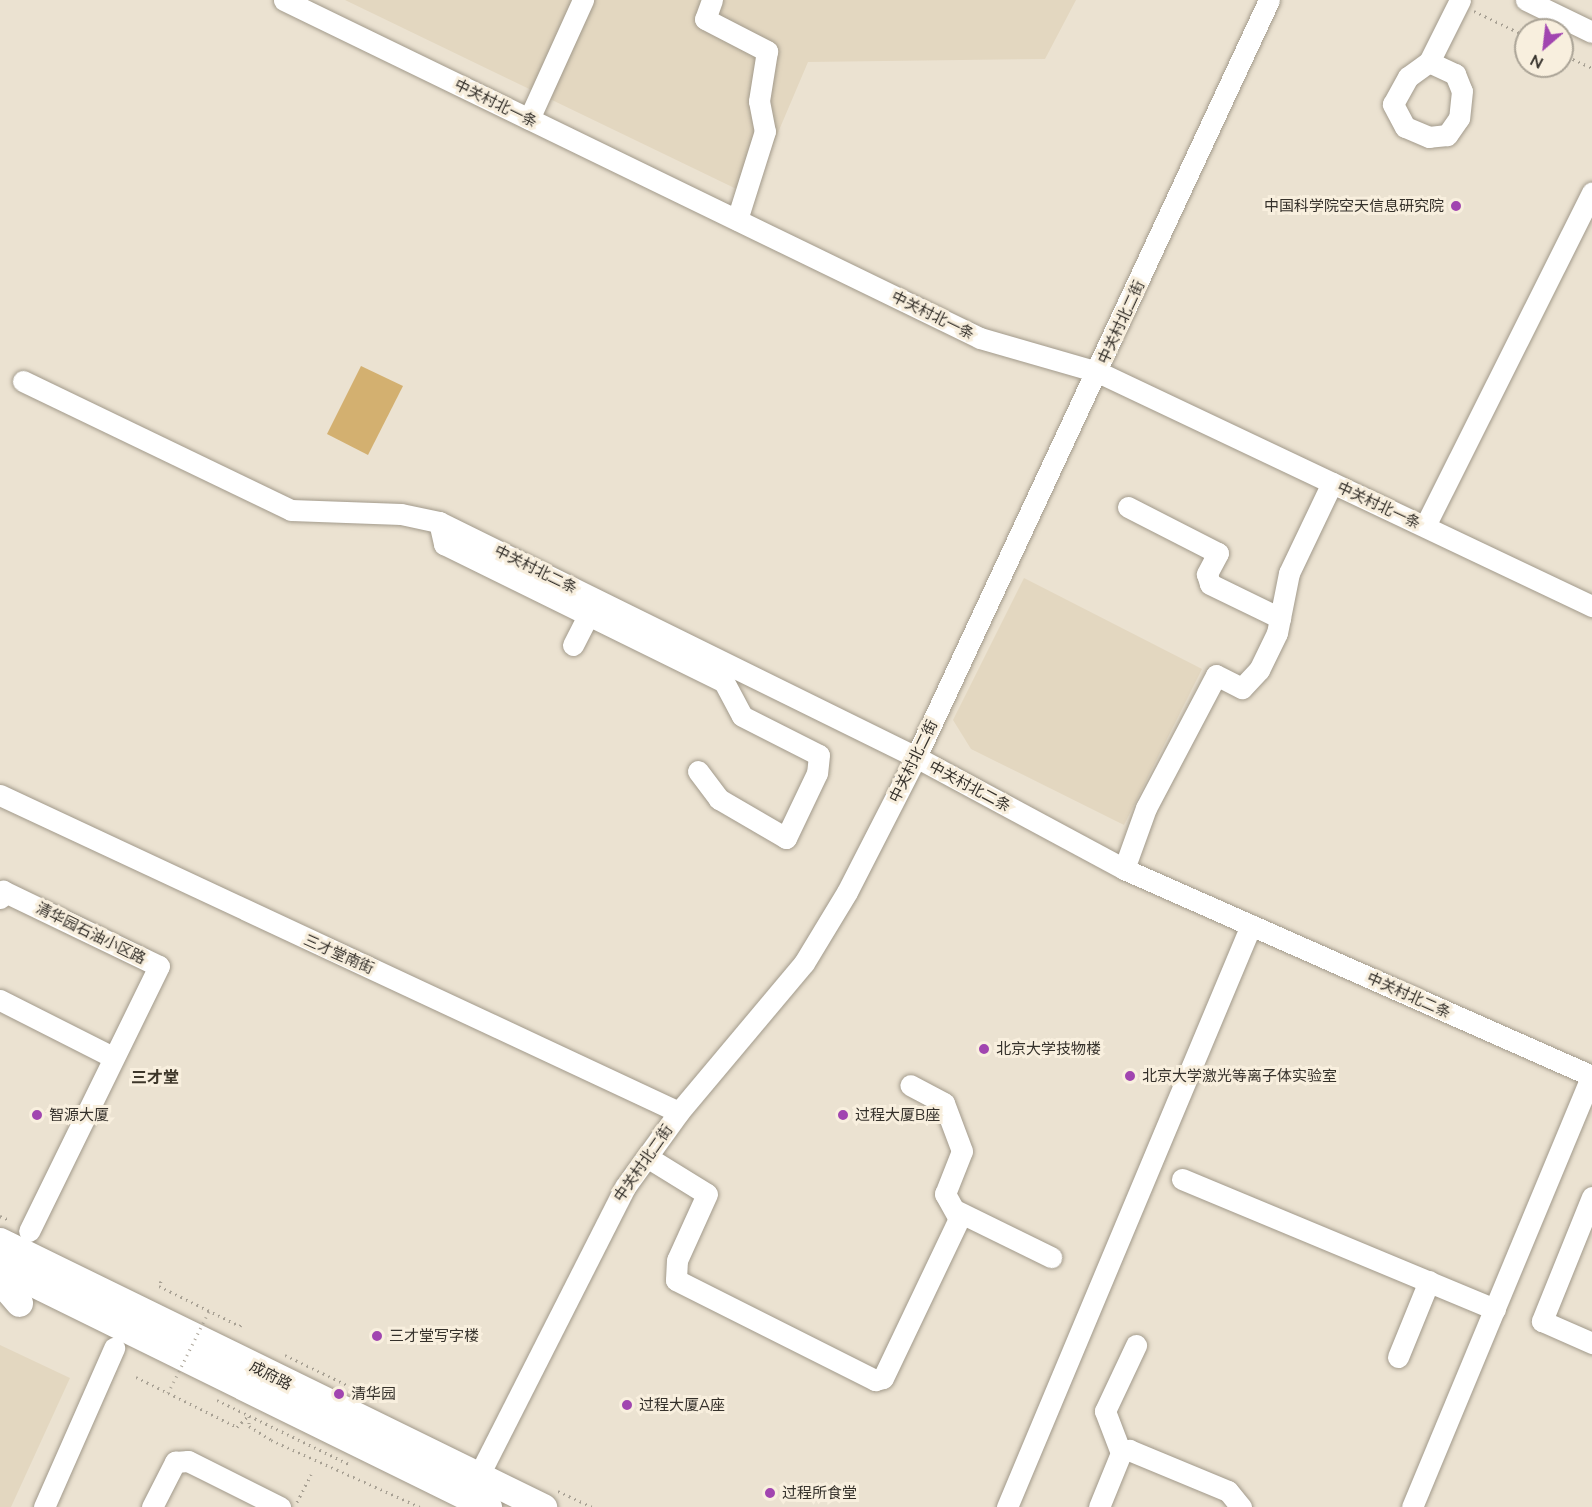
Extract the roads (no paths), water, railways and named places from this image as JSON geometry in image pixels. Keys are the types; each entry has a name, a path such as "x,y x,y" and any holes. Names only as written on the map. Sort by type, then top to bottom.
{"main road":[{"path":"0,1226 31,1244"},
{"name":"成府路","path":"0,1241 31,1244 478,1477 543,1507"},
{"name":"成府路","path":"0,1267 488,1507"},
{"path":"0,1281 19,1303"}],"street":[{"name":"中关村北一条","path":"284,0 980,338 1098,372 1592,606"},
{"path":"529,119 583,0"},
{"path":"712,0 705,19 767,51 759,101 765,131 737,220"},
{"name":"中关村北二街","path":"478,1477 602,1226 678,1112 804,963 916,757 1098,372 1269,0"},
{"path":"1526,0 1592,32"},
{"path":"1429,62 1459,2"},
{"path":"1425,526 1592,193"},
{"name":"中关村北二条","path":"23,381 271,502 312,514 401,514 439,522 916,757 1124,869 1592,1076"},
{"path":"1124,869 1146,808 1216,675 1242,688 1259,670 1280,618 1289,573 1332,483"},
{"path":"1128,507 1218,553 1208,574 1210,584 1280,618"},
{"path":"439,522 444,544 724,682 742,716 819,755 817,773 786,837 719,799 698,771"},
{"path":"573,645 588,615"},
{"name":"三才堂南街","path":"0,795 678,1112"},
{"name":"清华园石油小区路","path":"0,898 3,891 159,966 113,1057 31,1244"},
{"path":"1007,1507 1251,925"},
{"path":"0,1000 113,1057"},
{"path":"1412,1507 1592,1076"},
{"path":"647,1158 707,1194 677,1260 676,1280 875,1380 883,1378 959,1219 957,1211 945,1194 962,1151 944,1103 910,1085"},
{"path":"1182,1179 1495,1309"},
{"path":"1592,1197 1542,1321 1592,1343"},
{"path":"957,1211 1051,1257"},
{"path":"1398,1357 1429,1281"},
{"path":"1099,1507 1120,1453 1106,1411 1136,1345"},
{"path":"44,1507 119,1350 56,1507"},
{"path":"1120,1453 1138,1451 1228,1491 1241,1507"},
{"path":"152,1507 175,1462 188,1461 280,1507"}],"place":[{"name":"中国科学院空天信息研究院","path":"1456,206"},
{"name":"北京大学技物楼","path":"984,1049"},
{"name":"北京大学激光等离子体实验室","path":"1130,1076"},
{"name":"智源大厦","path":"37,1115"},
{"name":"过程大厦B座","path":"843,1115"},
{"name":"三才堂写字楼","path":"377,1336"},
{"name":"清华园","path":"339,1394"},
{"name":"过程大厦A座","path":"627,1405"},
{"name":"过程所食堂","path":"770,1493"}],"district":[{"name":"三才堂","path":"155,1077"}]}
